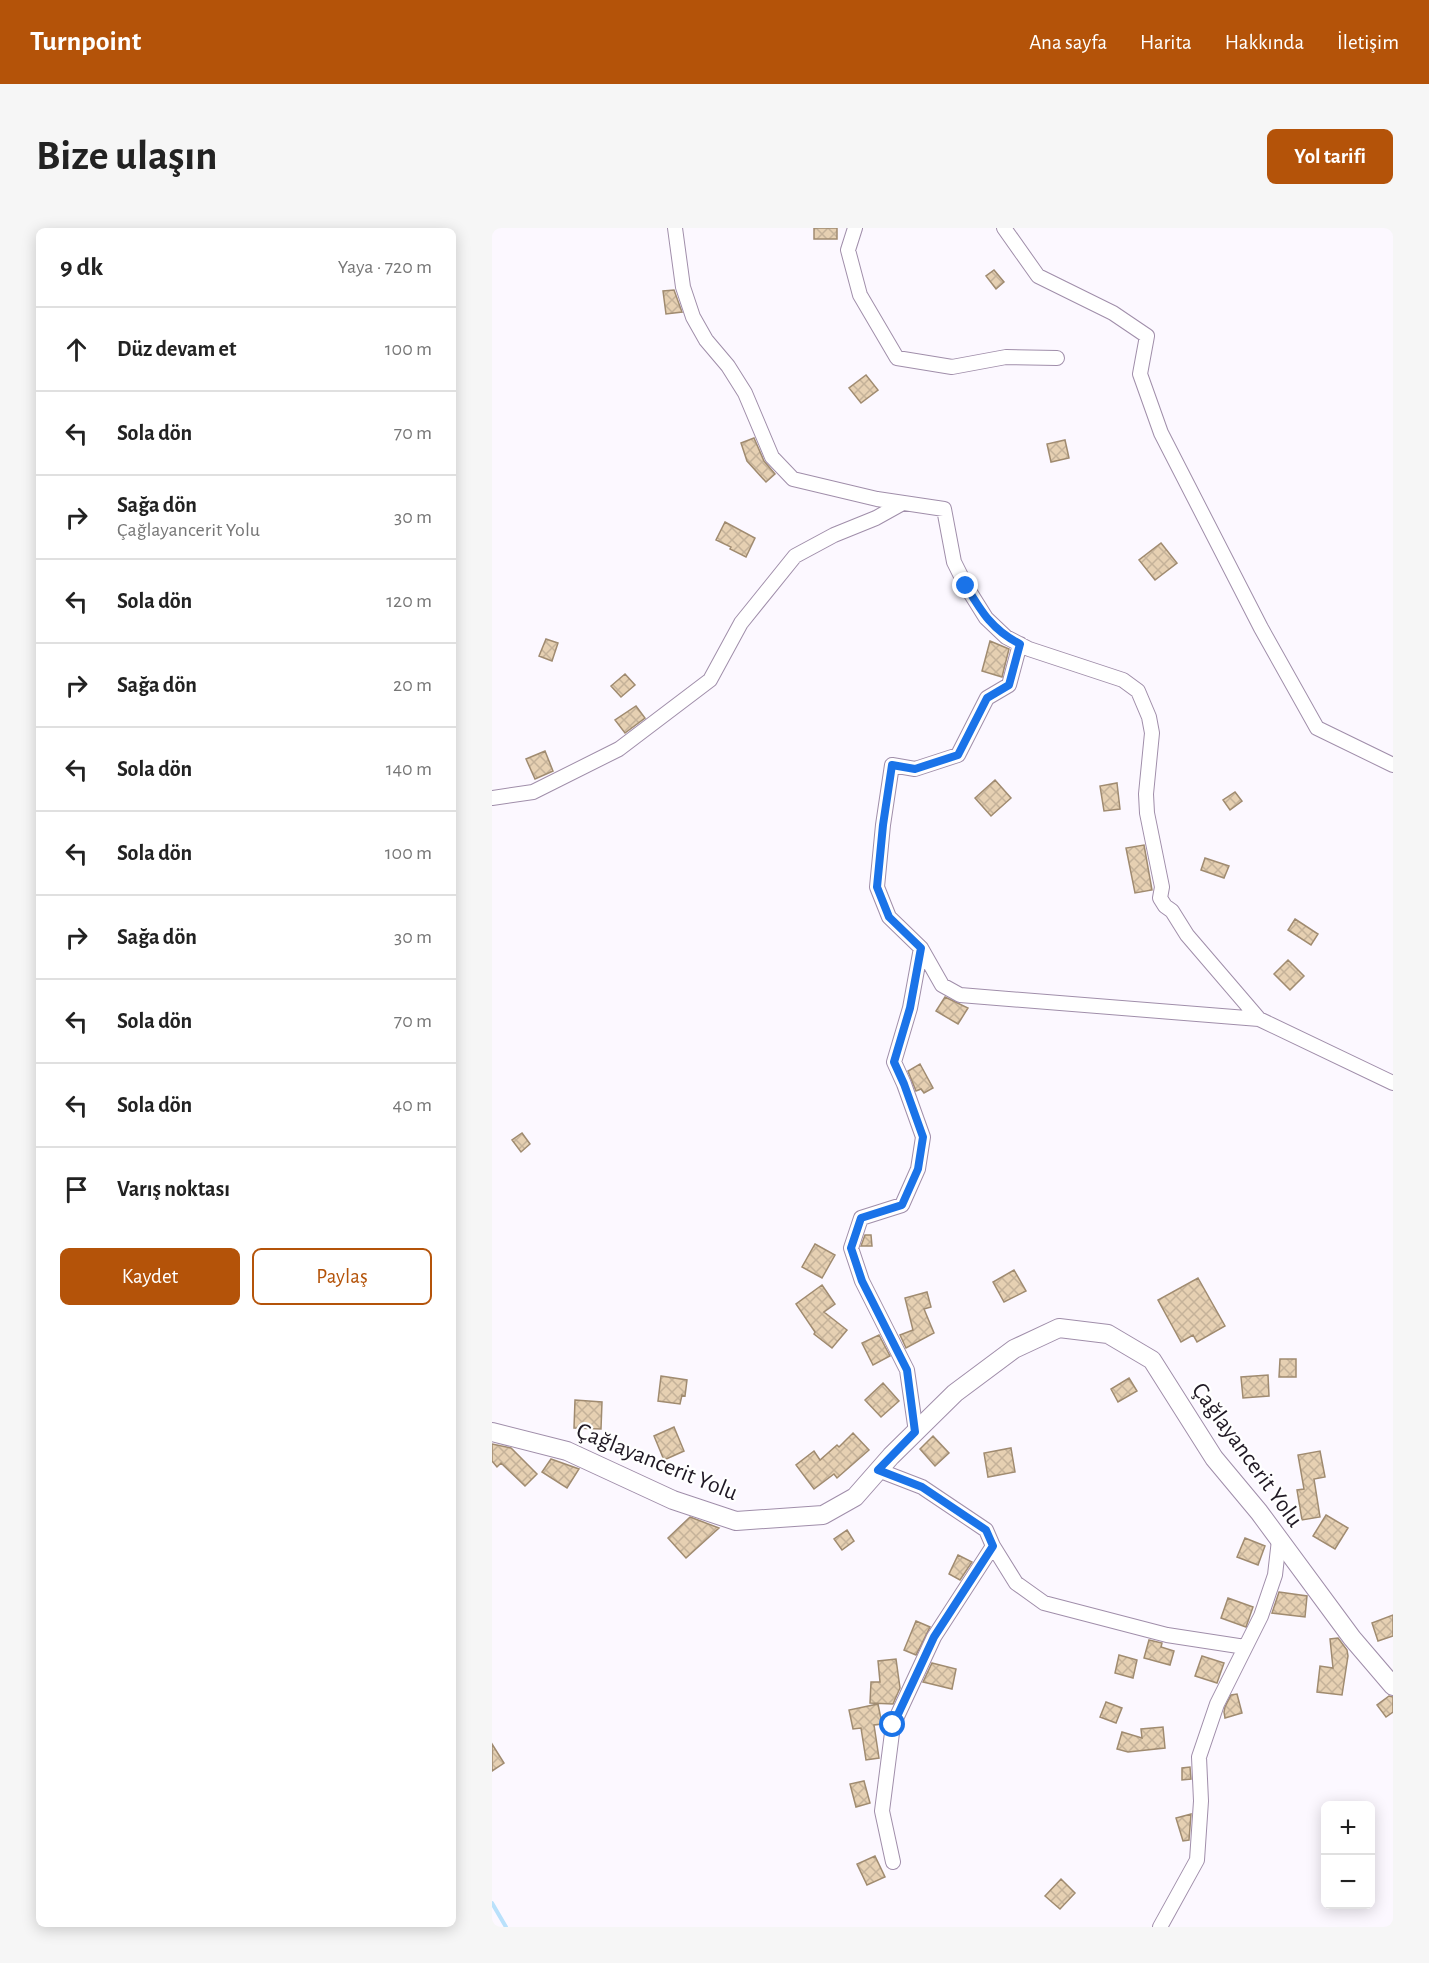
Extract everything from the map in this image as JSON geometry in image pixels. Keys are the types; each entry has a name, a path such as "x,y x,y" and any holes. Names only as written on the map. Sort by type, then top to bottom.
{"main road":[{"name":"Çağlayancerit Yolu","path":"492,1432 567,1451 673,1500 736,1521 823,1515 855,1497 878,1470 955,1393 1014,1349 1059,1328 1108,1334 1152,1360 1214,1458 1259,1512 1352,1638 1393,1686"}],"street":[{"path":"675,228 683,287 693,317 706,340 728,366 745,393 772,457 793,479 877,499 944,509 954,561 966,586 986,618 1006,637 1029,649 1123,680 1138,691 1149,717 1152,733 1146,794 1147,813 1162,887 1160,898 1172,911 1186,935 1259,1019"},
{"path":"855,228 848,250 860,296 897,358 952,367 1006,357 1057,358"},
{"path":"1004,228 1038,276 1113,314 1147,336 1140,374 1161,433 1262,628 1317,728 1393,765"},
{"path":"492,798 532,792 619,749 710,680 741,623 795,556 903,503"},
{"path":"1020,644 1009,685 987,698 958,755 915,769 892,765 877,887 889,917 921,948 942,985 960,995 1259,1019 1393,1083"},
{"path":"915,1432 907,1370 862,1281 851,1248 861,1218 902,1205 918,1169 923,1137 894,1062 910,1008 921,948"},
{"path":"878,1470 922,1487 986,1530 993,1546 1016,1582 1044,1604 1167,1635 1245,1647"},
{"path":"1160,1927 1197,1860 1201,1801 1199,1757 1217,1704 1260,1616 1275,1575 1279,1540"},
{"path":"892,1862 882,1810 893,1725 934,1637 993,1546"}],"building":[{"path":"814,228 837,228 837,239 814,239"},
{"path":"994,270 1004,282 996,289 986,276"},
{"path":"674,290 682,312 666,314 663,291"},
{"path":"866,375 878,390 861,403 849,388"},
{"path":"754,438 764,461 775,474 766,482 747,461 741,443"},
{"path":"1065,440 1069,458 1051,462 1047,444"},
{"path":"725,522 755,538 746,557 716,540"},
{"path":"1161,543 1177,563 1155,580 1139,560"},
{"path":"546,639 558,643 552,661 539,656"},
{"path":"990,641 1009,649 1002,677 982,671"},
{"path":"625,674 635,685 621,697 611,686"},
{"path":"636,706 645,718 625,733 615,720"},
{"path":"545,751 553,771 535,779 526,759"},
{"path":"995,780 1011,798 991,816 975,798"},
{"path":"1117,783 1120,809 1104,811 1100,786"},
{"path":"1235,792 1242,801 1230,810 1223,800"},
{"path":"1144,845 1152,890 1135,893 1126,848"},
{"path":"1205,858 1229,866 1224,878 1201,870"},
{"path":"1295,919 1318,934 1311,945 1288,930"},
{"path":"1288,960 1304,976 1290,990 1274,974"},
{"path":"945,997 968,1008 958,1024 936,1011"},
{"path":"920,1064 933,1088 924,1093 921,1089 916,1091 908,1071"},
{"path":"522,1133 530,1144 521,1152 512,1140"},
{"path":"865,1235 871,1235 872,1246 861,1246"},
{"path":"815,1244 835,1255 822,1278 802,1267"},
{"path":"1014,1270 1026,1291 1004,1302 993,1282"},
{"path":"1198,1278 1225,1326 1197,1342 1193,1335 1181,1342 1158,1300"},
{"path":"822,1285 835,1304 824,1312 847,1330 832,1348 814,1334 815,1332 796,1304"},
{"path":"927,1292 931,1307 924,1309 934,1333 906,1348 900,1335 913,1330 905,1298"},
{"path":"879,1335 890,1356 873,1365 862,1343"},
{"path":"1280,1359 1296,1359 1296,1377 1279,1377"},
{"path":"1268,1375 1269,1396 1243,1398 1241,1377"},
{"path":"661,1376 687,1380 685,1396 682,1395 680,1404 658,1401"},
{"path":"1129,1378 1137,1391 1118,1402 1111,1389"},
{"path":"883,1383 899,1401 881,1417 865,1400"},
{"path":"575,1400 602,1402 601,1429 574,1428"},
{"path":"674,1427 684,1451 664,1460 654,1436"},
{"path":"853,1433 869,1450 837,1478 834,1474 814,1489 796,1465 814,1451 820,1460 837,1445 839,1447"},
{"path":"933,1436 949,1453 935,1466 920,1449"},
{"path":"492,1444 511,1448 537,1474 525,1486 501,1463 497,1467 492,1461"},
{"path":"1011,1448 1015,1472 988,1477 984,1453"},
{"path":"1320,1451 1325,1477 1314,1479 1320,1517 1302,1520 1297,1490 1304,1489 1298,1455"},
{"path":"551,1459 579,1469 567,1488 542,1472"},
{"path":"1326,1515 1348,1528 1335,1549 1313,1536"},
{"path":"690,1517 719,1528 686,1558 668,1538"},
{"path":"847,1530 854,1541 842,1550 834,1539"},
{"path":"1245,1538 1265,1546 1258,1565 1237,1557"},
{"path":"958,1555 972,1562 960,1580 949,1574"},
{"path":"1279,1592 1307,1596 1305,1617 1272,1613"},
{"path":"1228,1598 1253,1607 1246,1627 1221,1618"},
{"path":"1393,1615 1393,1636 1378,1641 1372,1623"},
{"path":"916,1621 930,1627 916,1655 904,1650"},
{"path":"1338,1638 1347,1650 1348,1656 1342,1695 1317,1692 1320,1666 1333,1668 1330,1639"},
{"path":"1149,1640 1162,1643 1161,1647 1174,1651 1170,1665 1144,1658"},
{"path":"1119,1655 1137,1660 1133,1678 1115,1673"},
{"path":"1202,1656 1224,1663 1217,1683 1195,1676"},
{"path":"896,1659 900,1688 893,1704 870,1703 871,1682 880,1682 878,1661"},
{"path":"932,1663 956,1669 952,1689 923,1682"},
{"path":"1237,1694 1242,1713 1225,1718 1225,1707 1231,1695"},
{"path":"1389,1696 1393,1697 1393,1712 1386,1717 1377,1705"},
{"path":"1106,1702 1122,1708 1116,1723 1100,1717"},
{"path":"878,1704 882,1724 874,1725 879,1758 866,1760 861,1728 853,1729 849,1710"},
{"path":"1163,1727 1165,1748 1128,1752 1117,1749 1122,1732 1142,1738 1141,1729"},
{"path":"492,1744 504,1763 492,1771"},
{"path":"1190,1767 1191,1779 1182,1780 1182,1768"},
{"path":"864,1781 870,1803 856,1807 850,1784"},
{"path":"1191,1814 1189,1840 1183,1841 1176,1818"},
{"path":"875,1856 885,1877 867,1885 857,1864"},
{"path":"1061,1879 1075,1893 1060,1909 1045,1896"}],"waterway":[{"path":"492,1903 506,1927"}],"route":[{"path":"893,1725 934,1637 993,1546 986,1530 922,1487 878,1470 915,1432 907,1370 862,1281 851,1248 861,1218 902,1205 918,1169 923,1137 894,1062 910,1008 921,948 889,917 877,887 892,765 915,769 958,755 987,698 1009,685 1020,644 1006,637 986,618 966,586"}]}
